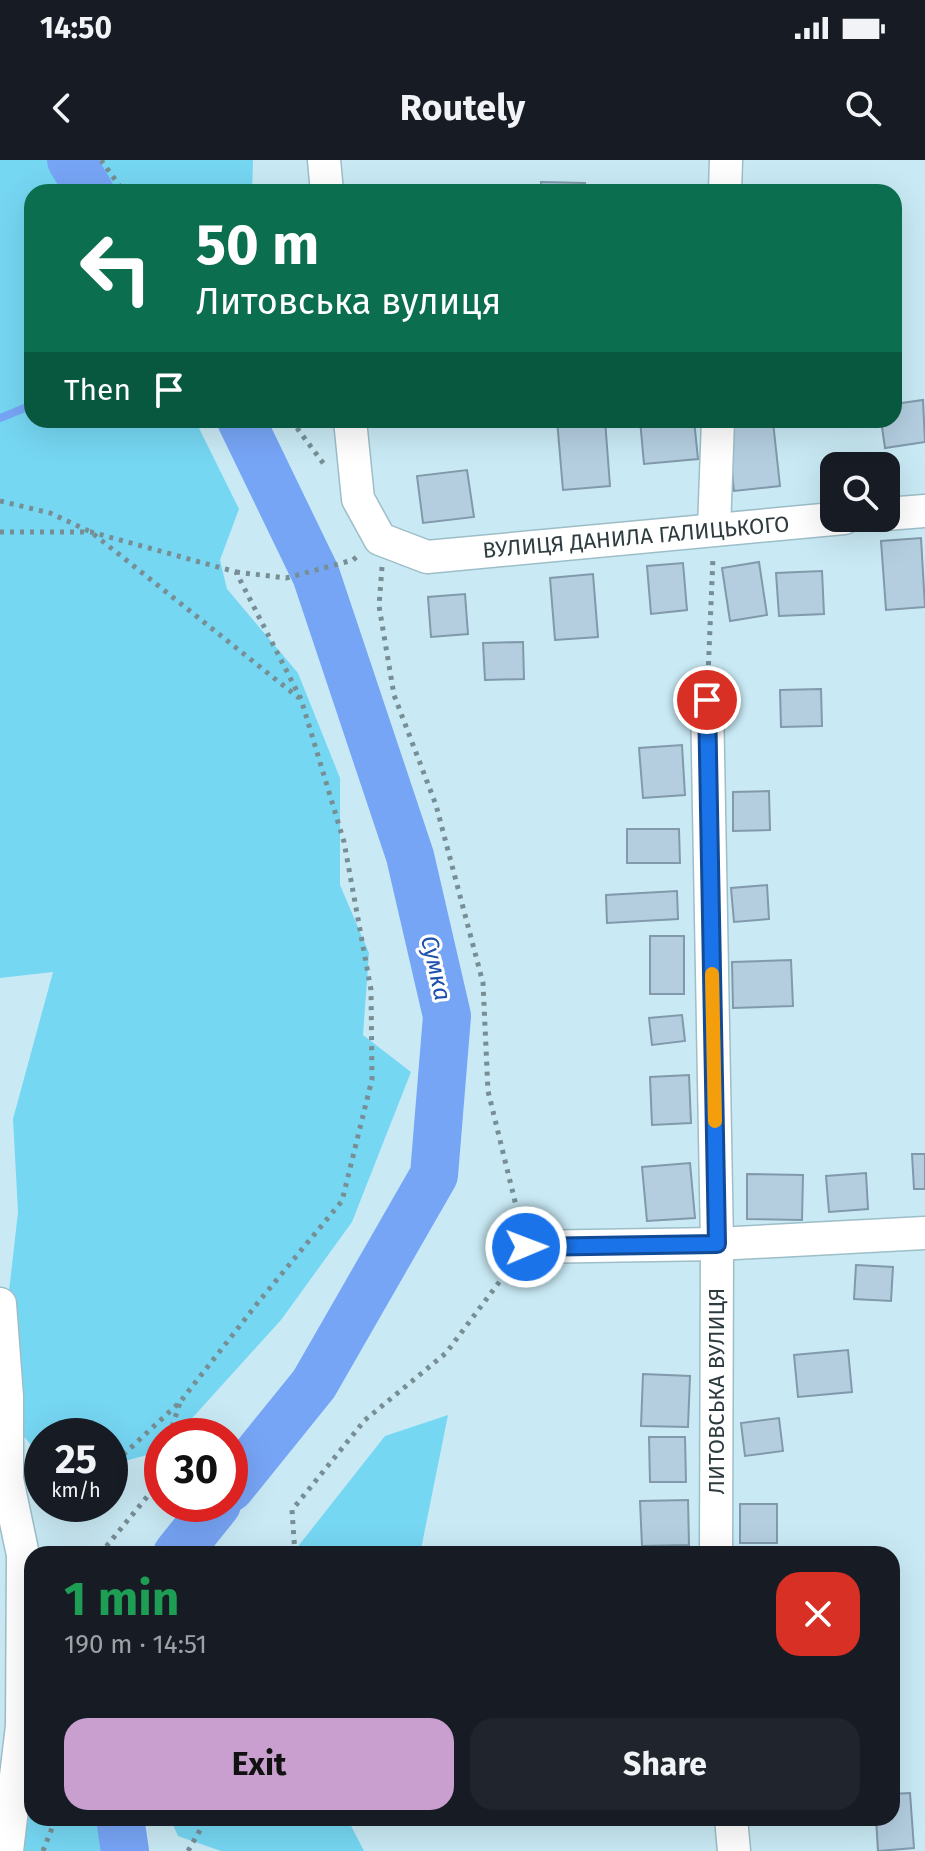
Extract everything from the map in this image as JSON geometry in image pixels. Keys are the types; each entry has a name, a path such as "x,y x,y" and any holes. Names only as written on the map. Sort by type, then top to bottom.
{"street":[{"path":"324,160 326,184"},
{"path":"725,184 726,160"},
{"path":"351,428 358,499 380,539"},
{"path":"714,529 718,428"},
{"path":"900,513 925,511"},
{"name":"ВУЛИЦЯ ДАНИЛА ГАЛИЦЬКОГО","path":"380,539 427,557 820,520"},
{"name":"ЛИТОВСЬКА ВУЛИЦЯ","path":"707,700 717,1244 716,1546"},
{"path":"526,1247 717,1244 925,1233"},
{"path":"0,1304 7,1397 4,1478 23,1555 22,1726 7,1851"},
{"path":"732,1826 734,1851"}],"path":[{"path":"101,160 118,184"},
{"path":"0,501 50,513 91,532 236,572 286,578 353,560"},
{"path":"707,700 714,529"},
{"path":"0,532 91,532 301,699"},
{"path":"294,1546 292,1510 365,1420 446,1353 526,1247 488,1091 483,983 436,805 394,695 379,606 382,577 380,539"},
{"path":"128,1450 180,1402 342,1201 372,1079 371,990 344,842 301,699 236,572"},
{"path":"175,1418 180,1402"},
{"path":"107,1546 144,1501"},
{"path":"43,1851 53,1826"},
{"path":"190,1850 203,1826"}],"shaded area":[{"path":"0,160 49,160 65,184 24,184 24,428 199,428 239,509 220,560 227,589 298,673 340,778 340,885 369,953 363,1035 411,1072 352,1222 281,1320 192,1418 144,1418 144,1456 128,1460 128,1418 24,1418 24,1437 5,1414 7,1309 18,1212 13,1119 53,972 0,978"},
{"path":"71,160 253,160 252,184 85,184"},
{"path":"448,1415 422,1546 298,1546 385,1436"},
{"path":"24,1774 24,1826 121,1826 125,1851 4,1851"},
{"path":"174,1826 351,1826 364,1851 221,1851 178,1836"}],"building":[{"path":"541,182 585,183 585,184"},
{"path":"923,400 925,442 885,448 882,428 902,428 902,403"},
{"path":"558,428 606,428 610,486 563,490"},
{"path":"641,428 695,428 698,459 644,464"},
{"path":"727,428 774,428 780,486 734,491"},
{"path":"467,470 474,517 423,523 417,476"},
{"path":"921,538 925,607 886,610 881,541"},
{"path":"759,562 767,615 730,621 722,568"},
{"path":"683,563 687,610 651,614 647,566"},
{"path":"822,571 824,614 779,616 776,573"},
{"path":"593,574 598,637 555,640 550,578"},
{"path":"465,594 468,634 431,637 428,597"},
{"path":"523,642 524,679 485,680 483,643"},
{"path":"821,689 822,726 781,727 780,690"},
{"path":"682,745 685,795 643,798 639,748"},
{"path":"769,791 770,830 733,831 733,792"},
{"path":"627,829 679,829 680,863 627,863"},
{"path":"767,885 769,919 734,922 731,888"},
{"path":"677,891 678,919 607,923 606,895"},
{"path":"650,936 684,936 684,994 650,994"},
{"path":"791,960 793,1006 733,1008 732,962"},
{"path":"682,1015 685,1041 652,1045 649,1018"},
{"path":"689,1075 691,1123 652,1125 650,1077"},
{"path":"912,1154 925,1154 925,1189 914,1189"},
{"path":"690,1163 695,1218 647,1221 642,1167"},
{"path":"866,1173 868,1209 829,1212 826,1176"},
{"path":"747,1174 803,1175 802,1220 747,1219"},
{"path":"856,1265 893,1267 891,1301 854,1299"},
{"path":"848,1350 852,1392 798,1397 794,1355"},
{"path":"643,1374 690,1376 688,1427 641,1426"},
{"path":"779,1418 783,1451 745,1456 741,1423"},
{"path":"649,1437 685,1437 686,1482 650,1482"},
{"path":"688,1500 689,1545 642,1546 640,1501"},
{"path":"740,1504 777,1504 777,1543 740,1543"},
{"path":"910,1793 914,1848 878,1851 876,1826 900,1826 900,1794"}],"waterway":[{"name":"Сумка","path":"71,160 85,184"},
{"path":"0,418 24,408"},
{"name":"Сумка","path":"245,428 316,575 410,856 447,1016 434,1175 314,1384 248,1466"},
{"name":"Сумка","path":"183,1546 203,1522"},
{"name":"Сумка","path":"121,1826 125,1851"}],"slow traffic":[{"path":"712,974 715,1121"}],"route":[{"path":"526,1247 717,1244 707,700"}]}
